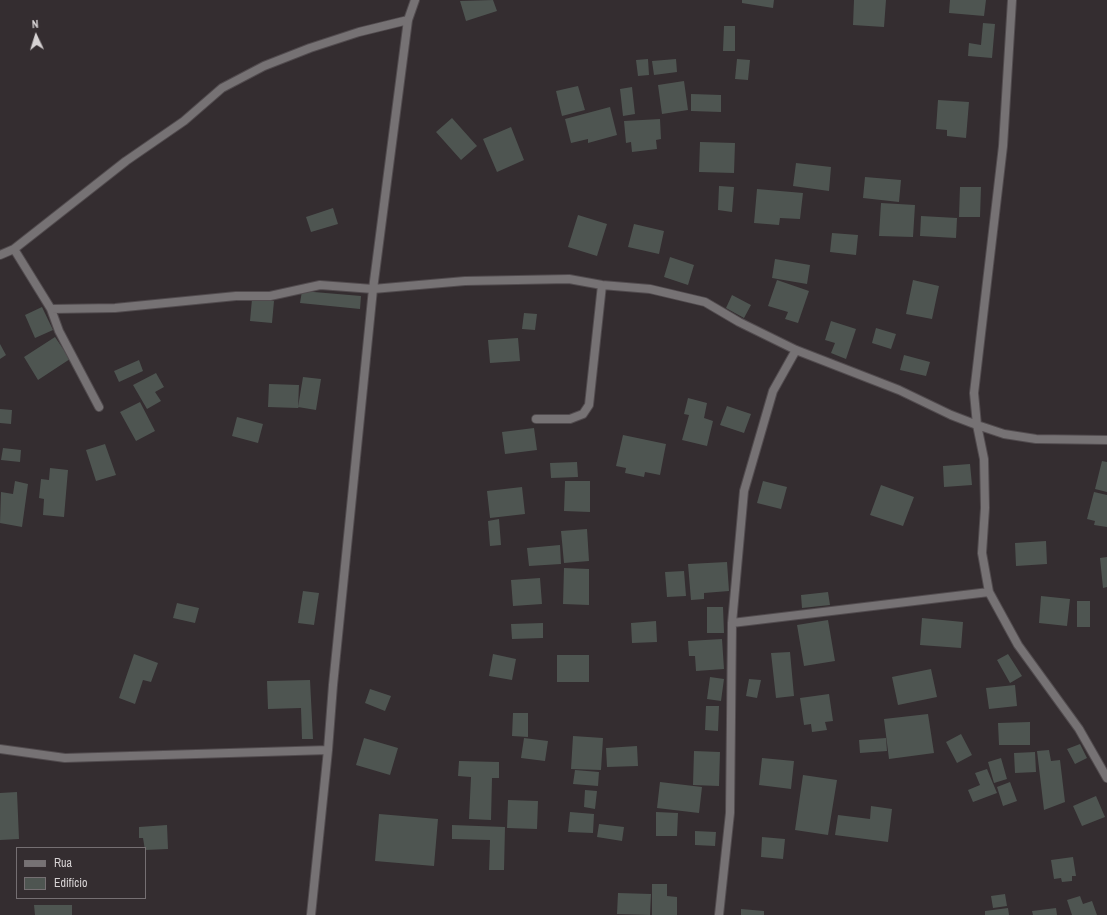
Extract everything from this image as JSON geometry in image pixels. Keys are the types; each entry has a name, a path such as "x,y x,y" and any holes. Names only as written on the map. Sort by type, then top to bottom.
{"street":[{"path":"310,915 328,750 333,685 373,289 408,20 415,0"},
{"path":"1012,0 1003,146 974,392 977,425 984,459 985,508 982,553 989,592 1018,644 1079,729 1107,778"},
{"path":"0,255 14,249 126,161 184,120 222,88 264,66 310,48 360,32 408,20"},
{"path":"14,249 52,309 59,331 99,406"},
{"path":"52,309 115,308 236,296 270,296 320,285 373,289 465,281 569,279 602,285 650,289 705,302 739,322 796,350 899,390 951,415 1004,434 1036,439 1107,440"},
{"path":"536,419 570,419 583,414 589,405 602,285"},
{"path":"719,915 730,813 732,623 744,491 773,391 796,350"},
{"path":"732,623 989,592"},
{"path":"0,749 65,758 328,750"}],"building":[{"path":"493,0 497,11 466,21 460,1"},
{"path":"742,0 774,0 773,8 742,3"},
{"path":"854,0 886,0 884,27 853,25"},
{"path":"950,0 986,0 984,16 949,13"},
{"path":"983,23 995,24 992,58 968,56 969,43 981,45"},
{"path":"724,26 735,26 735,51 723,51"},
{"path":"648,59 649,75 638,76 636,60"},
{"path":"676,59 677,72 654,75 652,61"},
{"path":"737,59 750,60 748,80 735,79"},
{"path":"684,81 688,110 662,114 658,85"},
{"path":"578,86 585,110 562,116 556,91"},
{"path":"632,87 635,114 623,116 620,89"},
{"path":"691,94 721,95 721,112 691,111"},
{"path":"938,100 969,102 966,138 947,136 947,130 936,129"},
{"path":"610,107 617,135 588,143 588,139 571,143 565,119"},
{"path":"452,118 477,146 461,160 436,132"},
{"path":"660,119 661,139 656,140 657,149 632,152 631,142 626,143 624,121"},
{"path":"511,127 524,160 497,172 483,139"},
{"path":"700,142 735,143 734,173 699,172"},
{"path":"796,163 831,167 829,191 793,186"},
{"path":"865,177 901,180 899,202 863,198"},
{"path":"719,186 734,187 732,212 718,210"},
{"path":"960,187 981,187 980,217 959,217"},
{"path":"757,189 803,193 800,219 780,218 779,225 754,223"},
{"path":"881,203 915,205 913,237 879,236"},
{"path":"333,208 338,224 311,232 306,217"},
{"path":"578,215 607,224 597,256 568,247"},
{"path":"921,216 957,218 956,238 920,236"},
{"path":"634,224 664,231 659,254 628,247"},
{"path":"832,233 858,235 856,255 830,252"},
{"path":"670,257 694,265 688,285 664,277"},
{"path":"775,259 810,265 807,284 772,278"},
{"path":"777,280 809,291 798,323 785,319 788,312 768,306"},
{"path":"913,280 939,286 932,319 906,314"},
{"path":"302,291 361,296 360,309 300,303"},
{"path":"732,295 751,305 744,318 726,308"},
{"path":"252,299 274,301 272,323 250,321"},
{"path":"42,307 53,330 35,338 25,315"},
{"path":"524,313 537,314 535,330 522,329"},
{"path":"831,321 856,329 846,359 831,353 835,343 825,340"},
{"path":"876,328 896,334 891,349 872,343"},
{"path":"55,337 70,359 38,380 24,357"},
{"path":"518,338 520,361 490,363 488,340"},
{"path":"0,344 6,355 0,359"},
{"path":"904,355 930,362 926,376 900,370"},
{"path":"139,360 143,371 119,382 114,371"},
{"path":"156,373 164,387 155,392 161,401 147,409 133,385"},
{"path":"303,377 321,379 316,410 298,407"},
{"path":"269,384 299,385 298,408 268,407"},
{"path":"688,398 707,403 704,418 713,421 707,446 682,440 689,415 684,414"},
{"path":"140,402 155,431 136,441 120,412"},
{"path":"727,406 751,414 744,433 720,425"},
{"path":"0,409 12,410 11,424 0,423"},
{"path":"237,417 263,424 258,443 232,436"},
{"path":"534,428 537,450 505,454 502,432"},
{"path":"623,435 666,444 660,475 645,472 644,477 625,473 626,468 616,466"},
{"path":"105,444 116,475 96,481 86,450"},
{"path":"3,448 21,450 20,462 1,460"},
{"path":"1102,461 1107,462 1107,492 1095,489"},
{"path":"577,462 578,477 551,478 550,463"},
{"path":"970,464 972,485 944,487 943,466"},
{"path":"50,468 68,470 64,517 43,515 44,499 39,498 41,479 49,480"},
{"path":"15,481 28,484 22,527 0,523 1,492 13,494"},
{"path":"565,481 590,481 590,512 564,511"},
{"path":"763,481 787,487 781,509 757,503"},
{"path":"881,485 914,497 903,526 870,515"},
{"path":"522,487 525,514 490,518 487,491"},
{"path":"1094,492 1107,495 1107,527 1094,525 1095,521 1087,519"},
{"path":"499,519 501,545 490,546 488,521"},
{"path":"587,529 589,561 564,563 561,531"},
{"path":"1046,541 1047,564 1016,566 1015,543"},
{"path":"560,545 561,564 529,566 527,548"},
{"path":"1107,557 1107,587 1103,588 1100,558"},
{"path":"727,562 729,591 704,593 704,599 691,600 688,564"},
{"path":"564,568 589,569 589,605 563,604"},
{"path":"684,571 686,596 667,597 665,572"},
{"path":"540,578 542,604 513,606 511,580"},
{"path":"303,591 319,593 314,625 298,623"},
{"path":"828,592 830,605 802,608 801,595"},
{"path":"1041,596 1070,599 1067,626 1039,623"},
{"path":"1077,601 1090,601 1090,627 1077,627"},
{"path":"177,603 199,608 195,623 173,618"},
{"path":"707,607 723,607 724,633 707,633"},
{"path":"922,618 963,622 961,648 920,645"},
{"path":"828,620 835,661 804,666 797,625"},
{"path":"656,621 657,642 632,643 631,623"},
{"path":"543,623 543,638 512,639 511,624"},
{"path":"722,639 724,669 696,671 695,656 689,656 688,641"},
{"path":"790,652 794,696 776,698 771,653"},
{"path":"134,654 158,663 151,682 143,680 135,704 119,698"},
{"path":"493,654 516,659 512,680 489,676"},
{"path":"1008,654 1022,676 1010,683 997,660"},
{"path":"557,655 589,655 589,682 557,682"},
{"path":"931,669 937,697 898,705 892,677"},
{"path":"710,677 724,679 721,701 707,699"},
{"path":"749,679 761,680 757,698 746,696"},
{"path":"310,680 313,739 302,739 301,708 268,709 267,681"},
{"path":"1015,685 1017,706 989,709 986,688"},
{"path":"370,689 391,696 385,711 365,703"},
{"path":"829,694 833,721 825,722 827,730 812,732 811,724 804,725 800,698"},
{"path":"706,706 719,706 718,731 705,730"},
{"path":"513,713 528,713 528,737 512,736"},
{"path":"928,714 934,753 889,759 884,719"},
{"path":"1030,722 1030,745 999,745 998,723"},
{"path":"961,734 972,755 957,763 946,742"},
{"path":"573,736 603,738 601,770 571,769"},
{"path":"364,738 398,748 390,775 356,765"},
{"path":"524,738 548,741 545,761 521,758"},
{"path":"886,738 887,751 860,753 859,740"},
{"path":"1080,744 1087,758 1075,764 1067,749"},
{"path":"637,746 638,766 607,767 606,748"},
{"path":"1049,750 1051,761 1060,760 1065,802 1044,810 1037,751"},
{"path":"694,751 720,752 719,786 693,785"},
{"path":"1035,752 1036,772 1015,773 1014,753"},
{"path":"762,758 794,761 791,789 759,785"},
{"path":"1001,758 1007,779 994,783 988,762"},
{"path":"459,761 499,762 499,778 492,778 491,820 469,819 471,777 458,776"},
{"path":"987,769 997,793 973,802 968,790 980,785 975,773"},
{"path":"575,770 599,772 598,786 573,784"},
{"path":"803,775 837,780 828,835 795,830"},
{"path":"660,782 702,787 699,813 657,808"},
{"path":"1010,782 1017,801 1003,806 997,787"},
{"path":"585,790 597,791 595,809 584,807"},
{"path":"17,792 19,839 0,840 0,793"},
{"path":"1096,796 1105,817 1082,826 1073,806"},
{"path":"508,800 538,801 537,829 507,828"},
{"path":"871,806 892,809 888,842 835,835 838,815 870,819"},
{"path":"570,812 594,814 593,833 568,832"},
{"path":"656,812 678,813 677,836 656,836"},
{"path":"379,814 438,819 434,866 375,861"},
{"path":"599,824 624,827 622,841 597,837"},
{"path":"167,825 168,849 146,850 143,838 139,838 139,827"},
{"path":"452,825 505,827 504,870 489,870 490,840 452,839"},
{"path":"695,831 716,832 715,846 695,845"},
{"path":"762,837 785,839 783,859 761,857"},
{"path":"1073,857 1076,876 1072,876 1072,881 1062,882 1061,878 1054,879 1051,860"},
{"path":"652,884 667,884 667,896 677,897 677,915 652,915"},
{"path":"618,893 651,894 650,915 617,914"},
{"path":"1005,894 1007,906 993,908 991,896"},
{"path":"1080,896 1083,904 1092,901 1097,915 1072,915 1067,900"},
{"path":"34,905 72,905 72,915 35,915"},
{"path":"1008,908 1009,915 985,915 985,911"},
{"path":"1056,908 1057,915 1033,915 1032,911"},
{"path":"741,909 764,911 764,915 741,915"}]}
